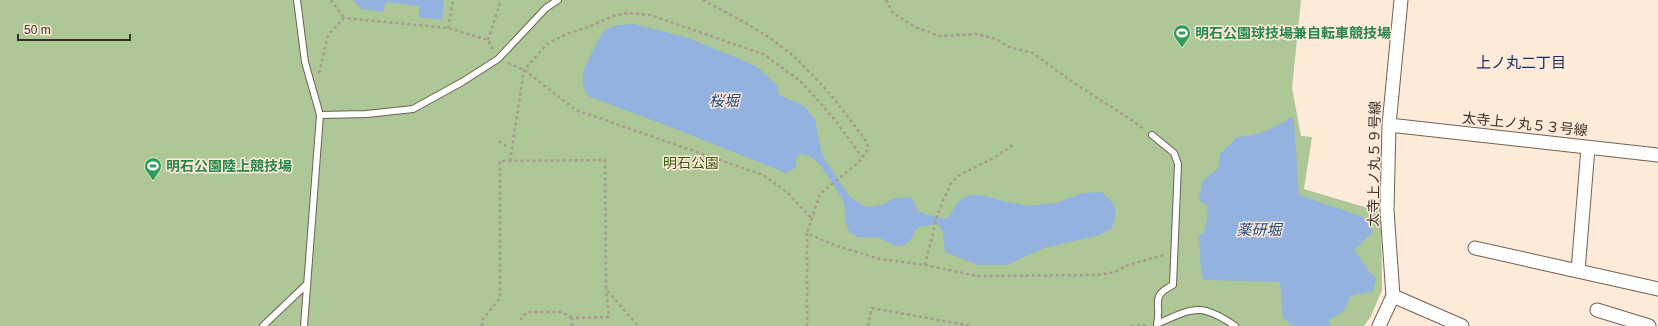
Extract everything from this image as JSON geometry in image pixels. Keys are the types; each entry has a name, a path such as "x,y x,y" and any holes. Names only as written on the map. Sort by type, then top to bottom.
{"street":[{"name":"太寺上ノ丸５９号線","path":"1379,326 1392,296 1387,210 1389,125 1401,0"},
{"name":"太寺上ノ丸５３号線","path":"1389,125 1658,155"},
{"path":"1578,271 1588,148"},
{"path":"1474,248 1658,289"},
{"path":"1392,296 1462,326"},
{"path":"1598,310 1649,326"}],"lane":[{"path":"297,0 305,62 320,115 304,326"},
{"path":"320,115 367,114 413,109 462,82 498,59 546,8 558,0"},
{"path":"1152,135 1174,153 1178,164 1173,286 1162,291 1158,297 1159,316 1157,324"},
{"path":"263,326 306,284"},
{"path":"1157,324 1188,310 1206,310 1225,319 1235,326"}],"path":[{"path":"330,0 344,18 448,28 488,40 498,59 524,70 576,110 763,175 787,192 812,219"},
{"path":"448,28 452,0"},
{"path":"488,40 501,0"},
{"path":"703,0 764,34 795,57 831,95 867,142 868,149 859,162 820,194 807,233 807,326"},
{"path":"886,0 893,13 915,27 940,36 976,34 996,39 1008,46 1033,53 1074,83 1152,135"},
{"path":"510,160 524,70 547,44 569,33 591,26 613,16 627,13 650,15 763,54 799,80 834,119 862,157"},
{"path":"314,94 328,35 344,18"},
{"path":"499,141 506,146"},
{"path":"925,265 938,213 951,183 958,176 997,156 1013,145"},
{"path":"482,326 482,320 500,298 500,161 605,160 606,289 609,317 572,318 562,312 527,312 520,320"},
{"path":"807,233 834,244 880,259 925,265 977,276 1098,275 1115,272 1128,266 1174,252"},
{"path":"606,289 638,326"},
{"path":"868,326 872,308 972,326"},
{"path":"572,318 572,326"},
{"path":"1131,326 1157,324"}],"green space":[{"name":"明石公園","path":"0,0 1301,0 1292,88 1301,136 1312,137 1304,189 1381,212 1382,290 1371,316 1364,326 0,326"}],"water":[{"path":"353,0 444,0 442,20 419,17 419,6 385,2 384,12 361,9"},
{"name":"桜堀","path":"634,24 688,38 757,67 777,85 778,93 781,96 804,106 815,119 821,150 825,160 850,197 862,205 868,207 887,203 891,199 910,197 915,203 917,211 936,217 948,218 957,203 965,197 973,195 985,196 1028,206 1056,203 1083,193 1102,192 1111,201 1115,208 1112,228 1100,235 1044,248 1007,265 978,265 945,252 943,232 937,224 918,227 906,244 902,246 894,245 875,237 860,237 854,235 847,227 844,204 839,193 825,171 810,156 800,154 797,156 795,168 786,173 590,97 586,93 584,87 583,75 602,34 611,27"},
{"name":"薬研堀","path":"1292,117 1294,121 1299,195 1363,217 1373,232 1354,250 1376,278 1373,291 1350,296 1345,310 1328,321 1331,326 1293,326 1283,318 1280,282 1204,280 1201,269 1198,236 1204,233 1208,214 1207,205 1199,200 1202,182 1219,167 1220,154 1237,137 1266,131"}],"place":[{"name":"明石公園球技場兼自転車競技場","path":"1182,48"},
{"name":"明石公園陸上競技場","path":"153,181"}],"district":[{"name":"上ノ丸二丁目","path":"1521,62"}]}
